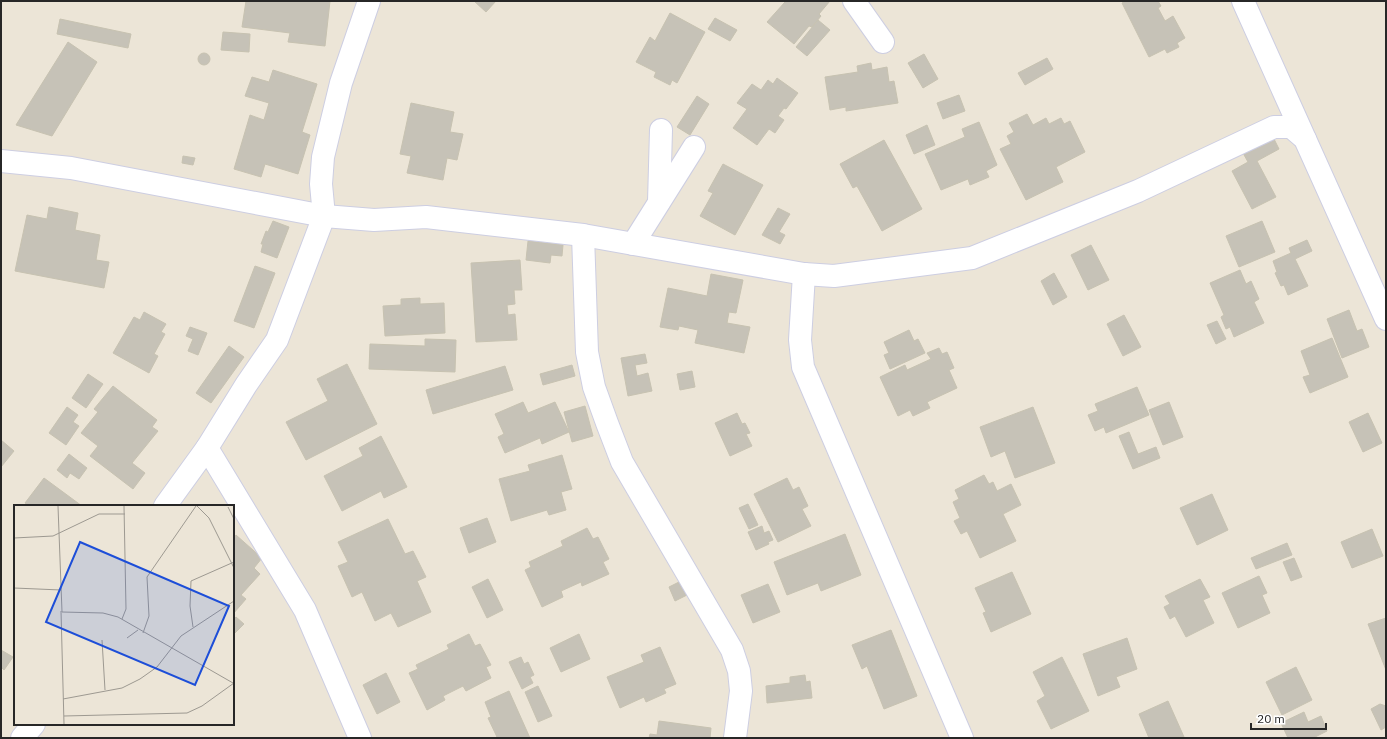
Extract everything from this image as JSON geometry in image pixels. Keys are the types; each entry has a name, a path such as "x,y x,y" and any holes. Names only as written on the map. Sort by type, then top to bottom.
{"street":[{"path":"166,505 207,448 246,385 277,340 324,216 321,184 323,157 340,83 369,1"},
{"path":"854,1 883,42"},
{"path":"1243,1 1305,139 1381,298 1386,319"},
{"path":"1,161 71,168 324,216 374,220 426,217 584,235 804,274 834,276 972,258 1138,190 1274,127 1291,127 1305,139"},
{"path":"658,203 661,130"},
{"path":"633,244 694,147"},
{"path":"584,235 587,352 594,387 622,462 732,650 739,670 741,691 735,738"},
{"path":"804,274 800,340 803,366 962,738"},
{"path":"207,448 305,610 360,738"},
{"path":"22,738 33,725"}],"building":[{"path":"246,1 330,1 325,46 288,42 290,33 242,27"},
{"path":"474,1 496,1 486,12"},
{"path":"784,1 830,1 819,14 821,16 812,27 809,26 794,44 767,22 785,2"},
{"path":"1126,1 1158,1 1161,6 1158,8 1165,21 1173,16 1185,38 1177,43 1179,47 1167,53 1165,49 1149,57 1122,3"},
{"path":"670,13 705,32 677,83 672,80 670,85 654,77 656,72 636,62 650,37 655,41"},
{"path":"715,18 737,30 730,41 708,29"},
{"path":"60,19 131,34 128,48 57,34"},
{"path":"818,20 830,30 807,56 796,47"},
{"path":"223,32 250,34 249,52 221,50"},
{"path":"68,42 97,62 52,136 16,125"},
{"path":"202,53 206,53 210,59 206,65 202,65 198,61 198,57"},
{"path":"924,54 938,79 923,88 908,63"},
{"path":"1047,58 1053,69 1025,85 1018,73"},
{"path":"871,63 872,70 887,67 889,82 894,81 898,103 846,111 846,107 830,110 825,77 858,72 857,66"},
{"path":"273,70 317,84 302,132 310,135 298,174 265,164 261,177 234,169 250,115 264,120 269,103 245,96 252,77 269,82"},
{"path":"777,78 798,93 786,109 784,108 778,116 784,120 775,133 769,129 757,145 733,128 747,109 737,103 752,84 761,90 768,80 773,84"},
{"path":"959,95 965,111 943,119 937,103"},
{"path":"697,96 709,104 690,135 677,127"},
{"path":"411,103 454,112 450,132 463,134 457,160 447,158 443,180 407,173 411,156 400,154"},
{"path":"1027,114 1033,125 1046,118 1049,124 1061,118 1064,124 1070,121 1085,152 1056,167 1063,182 1026,200 1000,149 1011,144 1007,136 1014,132 1009,123"},
{"path":"979,122 997,165 986,171 989,177 970,185 968,179 941,190 925,154 965,137 962,129"},
{"path":"927,125 935,145 914,154 906,135"},
{"path":"1273,137 1279,149 1257,161 1276,197 1252,209 1232,171 1248,162 1243,153"},
{"path":"884,140 922,209 882,231 857,186 853,188 840,164"},
{"path":"183,156 195,158 193,165 182,163"},
{"path":"723,164 763,185 735,235 700,216 713,193 708,191"},
{"path":"49,207 78,213 75,230 100,235 96,260 109,262 104,288 15,271 27,215 47,219"},
{"path":"778,208 790,214 779,232 785,235 780,244 762,235"},
{"path":"273,221 289,227 277,258 261,252 263,244 261,244 266,231 268,232"},
{"path":"1262,221 1275,252 1239,267 1226,236"},
{"path":"1307,240 1312,251 1295,259 1308,286 1288,295 1284,285 1281,286 1275,273 1277,272 1273,261 1291,253 1289,248"},
{"path":"528,241 563,245 562,256 551,255 550,263 526,260"},
{"path":"1091,245 1109,280 1088,290 1071,255"},
{"path":"520,260 522,290 514,290 515,304 507,305 508,315 515,314 517,340 476,342 471,263"},
{"path":"255,266 275,273 254,328 234,321"},
{"path":"1240,270 1246,284 1251,281 1259,299 1254,302 1264,323 1234,337 1230,327 1226,329 1221,317 1224,315 1210,283"},
{"path":"1054,273 1067,297 1053,305 1041,281"},
{"path":"711,274 743,280 736,313 729,312 727,323 750,327 744,353 695,343 698,330 679,326 678,330 660,327 668,288 707,296"},
{"path":"420,298 420,304 444,303 445,333 385,336 383,306 401,305 401,299"},
{"path":"1349,310 1357,331 1362,329 1369,347 1342,358 1327,319"},
{"path":"144,312 166,324 161,332 165,334 154,354 158,356 149,373 113,353 134,317 140,320"},
{"path":"1124,315 1141,347 1123,356 1107,324"},
{"path":"1217,321 1226,339 1216,344 1207,325"},
{"path":"190,327 207,333 198,355 188,351 193,339 186,336"},
{"path":"909,330 914,341 918,339 925,353 890,369 884,355 889,353 884,342"},
{"path":"1332,338 1348,377 1310,393 1303,377 1310,375 1301,351"},
{"path":"425,339 456,340 455,372 369,369 370,344 425,346"},
{"path":"229,346 244,357 211,403 196,393"},
{"path":"939,348 942,354 947,352 954,368 949,370 957,388 927,402 930,408 913,416 910,410 898,416 880,377 905,365 907,370 931,359 927,353"},
{"path":"645,354 647,363 635,365 637,376 648,373 652,391 628,396 621,358"},
{"path":"347,364 377,424 306,460 286,422 328,401 317,379"},
{"path":"572,365 575,376 543,385 540,374"},
{"path":"505,366 513,390 433,414 426,390"},
{"path":"692,371 695,387 680,390 677,374"},
{"path":"88,374 103,384 86,408 72,398"},
{"path":"113,386 157,420 152,427 158,431 132,463 145,473 133,489 90,456 98,446 81,433 98,412 94,409"},
{"path":"1137,387 1149,415 1106,433 1104,427 1095,431 1088,415 1098,411 1095,404"},
{"path":"523,402 528,413 555,402 569,432 542,444 540,438 505,453 498,437 504,434 495,414"},
{"path":"1169,402 1183,437 1163,445 1149,410"},
{"path":"585,406 593,436 572,442 564,412"},
{"path":"67,407 78,415 73,422 79,426 66,445 49,433"},
{"path":"1033,407 1055,463 1015,478 1005,451 991,457 980,427"},
{"path":"737,413 742,424 745,423 750,433 746,434 752,446 730,456 715,423"},
{"path":"1368,413 1382,443 1363,452 1349,422"},
{"path":"1129,432 1138,454 1156,447 1160,458 1133,469 1119,436"},
{"path":"381,436 407,487 384,498 381,491 342,511 324,476 363,456 359,448"},
{"path":"1,440 14,451 1,467"},
{"path":"69,454 87,468 79,479 70,473 67,478 57,470"},
{"path":"562,455 572,489 561,492 566,510 549,515 547,510 511,521 499,479 530,471 528,465"},
{"path":"984,475 989,484 993,482 997,491 1011,484 1021,505 1003,514 1016,541 980,558 967,531 961,534 954,521 960,518 953,502 959,499 955,490"},
{"path":"44,478 81,505 28,505 25,503"},
{"path":"787,478 793,490 799,487 808,506 802,509 811,526 778,542 754,494"},
{"path":"1212,494 1228,530 1197,545 1180,508"},
{"path":"748,504 758,525 749,529 739,508"},
{"path":"487,518 496,542 469,553 460,528"},
{"path":"388,519 405,554 413,551 426,577 417,581 431,612 398,627 391,613 375,621 362,592 352,597 338,566 348,562 338,542"},
{"path":"762,526 764,533 769,531 773,540 768,542 769,544 756,550 748,532"},
{"path":"587,528 593,539 598,537 609,559 603,562 609,574 582,586 581,582 561,591 563,597 542,607 525,570 531,567 529,562 563,546 561,541"},
{"path":"1372,529 1383,556 1352,568 1341,542"},
{"path":"845,534 861,575 821,591 818,583 787,595 774,562"},
{"path":"236,535 262,558 254,568 260,574 241,595 246,599 234,613 234,538"},
{"path":"1287,543 1292,555 1256,569 1251,558"},
{"path":"1294,558 1302,577 1291,581 1283,562"},
{"path":"1012,572 1031,614 991,632 983,613 986,612 975,588"},
{"path":"1259,576 1267,593 1262,595 1270,613 1238,628 1222,593"},
{"path":"488,579 503,610 487,618 472,587"},
{"path":"1200,579 1210,597 1203,600 1214,623 1186,637 1175,616 1170,619 1164,607 1170,604 1165,596"},
{"path":"681,581 687,595 675,601 669,587"},
{"path":"768,584 780,612 753,623 741,595"},
{"path":"236,617 244,624 234,634 234,619"},
{"path":"1386,618 1386,670 1368,624"},
{"path":"891,630 917,696 884,709 867,666 862,669 852,645"},
{"path":"469,634 475,646 480,644 491,665 486,667 491,678 466,691 463,686 443,696 445,700 427,710 409,673 418,669 416,665 449,649 447,645"},
{"path":"579,634 590,659 561,672 550,648"},
{"path":"1127,638 1137,669 1116,677 1120,687 1098,696 1083,654"},
{"path":"660,647 676,684 664,689 666,693 646,702 644,697 620,708 607,677 644,662 641,655"},
{"path":"1,650 13,657 4,670 1,667"},
{"path":"521,657 524,664 528,662 534,675 530,677 533,683 522,689 509,662"},
{"path":"1062,657 1089,711 1051,729 1037,701 1045,696 1033,672"},
{"path":"1296,667 1312,700 1282,715 1266,682"},
{"path":"386,673 400,702 377,714 363,685"},
{"path":"805,675 806,682 810,681 812,698 767,703 766,686 790,683 790,677"},
{"path":"538,686 552,716 538,722 525,692"},
{"path":"509,691 530,738 494,738 497,737 488,718 491,717 485,702"},
{"path":"1168,701 1184,737 1149,738 1139,714"},
{"path":"1380,704 1386,706 1386,727 1381,730 1371,709"},
{"path":"1304,712 1308,722 1321,716 1327,731 1313,738 1288,738 1281,723"},
{"path":"659,721 711,728 710,738 649,738 650,734 657,735"}]}
